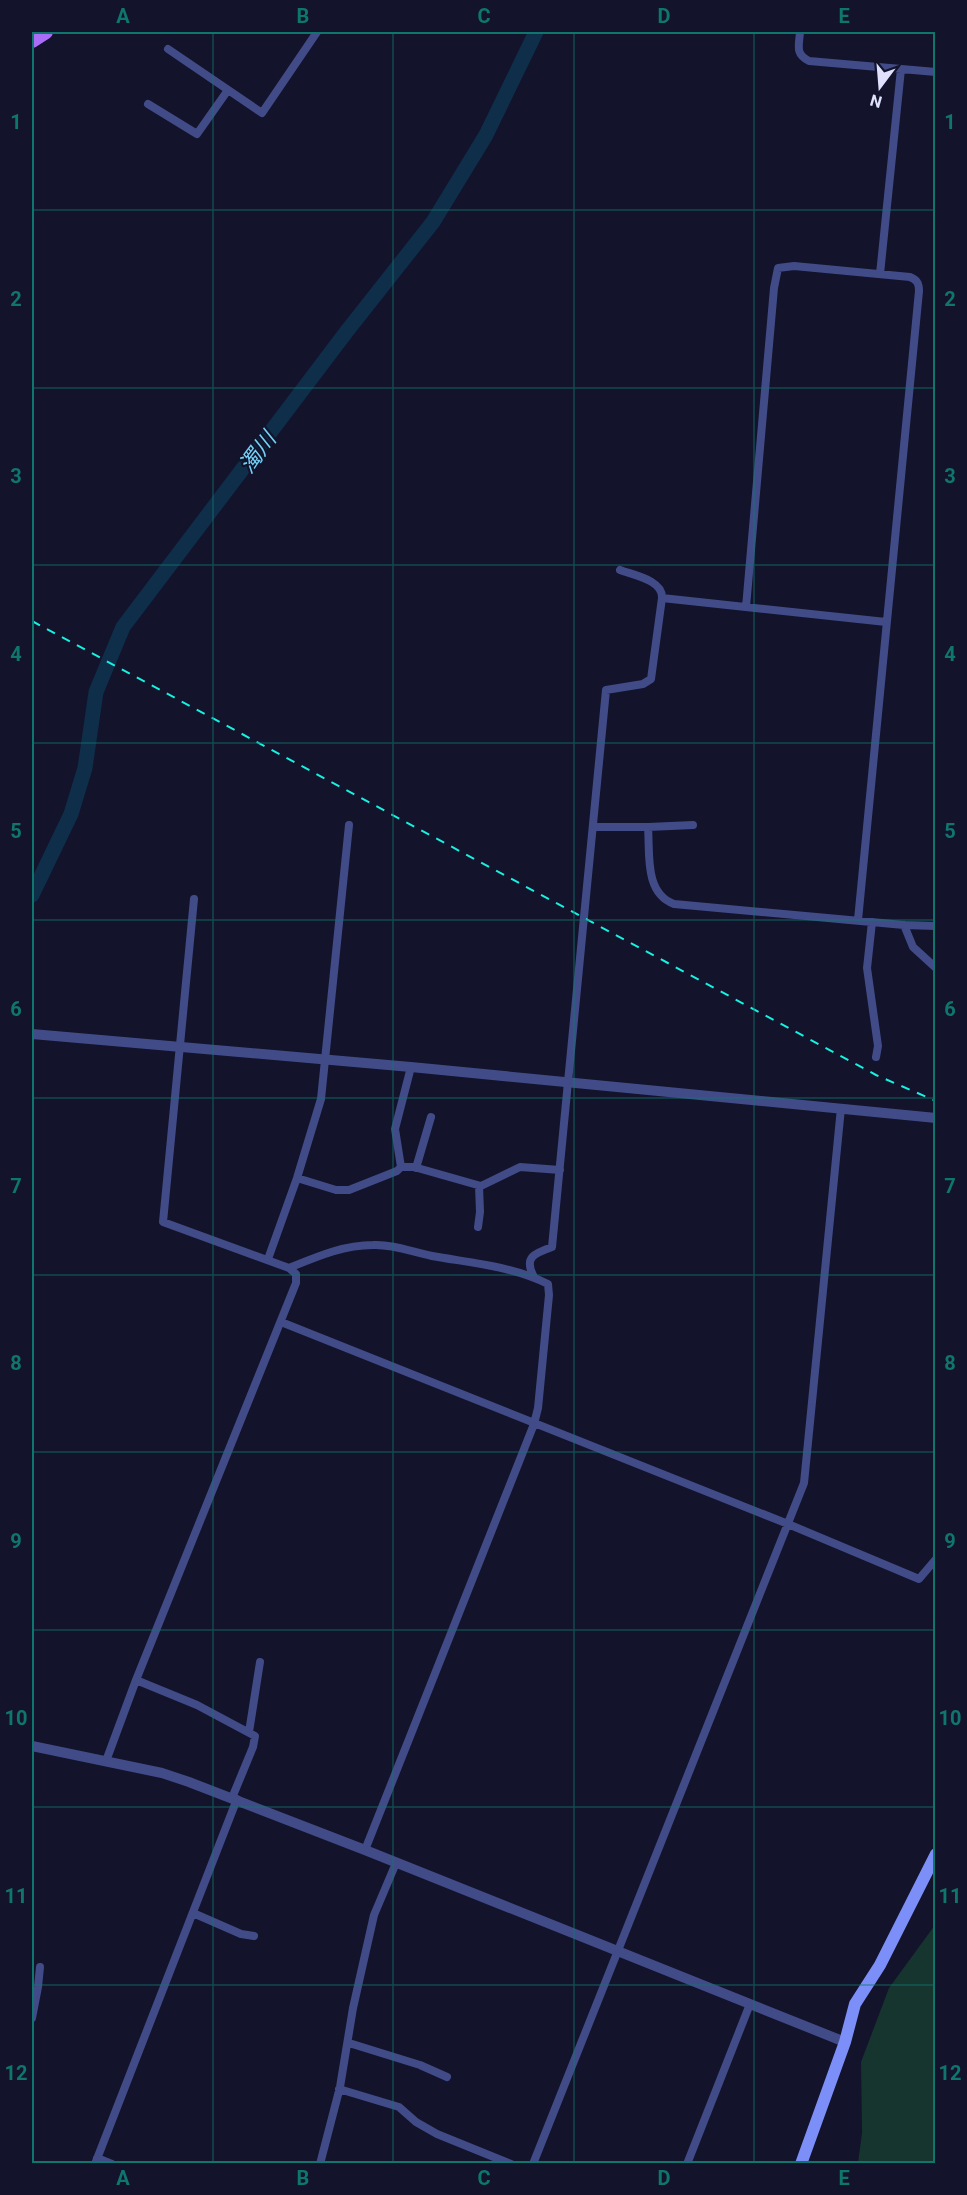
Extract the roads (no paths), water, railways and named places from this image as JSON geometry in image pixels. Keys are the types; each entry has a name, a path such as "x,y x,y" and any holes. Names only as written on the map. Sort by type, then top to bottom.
{"main road":[{"path":"32,41 46,32"},
{"path":"801,2163 845,2042 855,2004 880,1965 936,1854"}],"street":[{"path":"168,49 261,113 317,32"},
{"path":"800,32 799,53 801,57 809,61 936,72"},
{"path":"880,274 901,69"},
{"path":"148,104 197,134 228,90"},
{"path":"746,607 774,288 778,268 785,266 910,277 918,282 919,286 858,920"},
{"path":"534,1277 530,1268 530,1259 536,1253 552,1247 606,690 643,684 651,679 663,598 661,589 656,584 620,570"},
{"path":"663,598 886,622"},
{"path":"268,1259 319,1108 349,825"},
{"path":"594,826 693,825"},
{"path":"648,827 651,876 657,891 667,901 674,904 936,926"},
{"path":"106,1761 136,1680 296,1283 296,1274 289,1268 163,1222 194,899"},
{"path":"872,922 867,968 878,1043 876,1057"},
{"path":"904,925 913,947 936,968"},
{"path":"32,1034 411,1067 936,1118"},
{"path":"401,1167 395,1129 411,1067"},
{"path":"533,2163 804,1483 841,1108"},
{"path":"416,1168 431,1117"},
{"path":"297,1178 336,1190 349,1190 397,1171 401,1167 416,1168 479,1186 486,1185 520,1167 560,1170"},
{"path":"478,1227 479,1186"},
{"path":"289,1268 327,1252 373,1245 508,1269 548,1284 549,1295 538,1408 534,1424 366,1850"},
{"path":"281,1322 788,1524 919,1579 936,1559"},
{"path":"249,1732 260,1662"},
{"path":"112,2163 96,2161 193,1913 256,1738 249,1732 197,1705 136,1680"},
{"path":"32,1746 162,1773 234,1799 845,2042"},
{"path":"320,2163 339,2089 349,2043 353,2008 359,1988 360,1971 374,1915 396,1863"},
{"path":"193,1913 241,1934 254,1935"},
{"path":"32,2019 40,1967"},
{"path":"687,2163 750,2004"},
{"path":"349,2043 420,2065 447,2077"},
{"path":"339,2089 399,2107 416,2122 437,2134 511,2163"}],"waterway":[{"name":"濁川","path":"32,895 71,814 85,768 96,692 123,627 347,331 433,222 486,135 536,32"}],"railway":[{"path":"32,621 876,1075 936,1101"}]}
